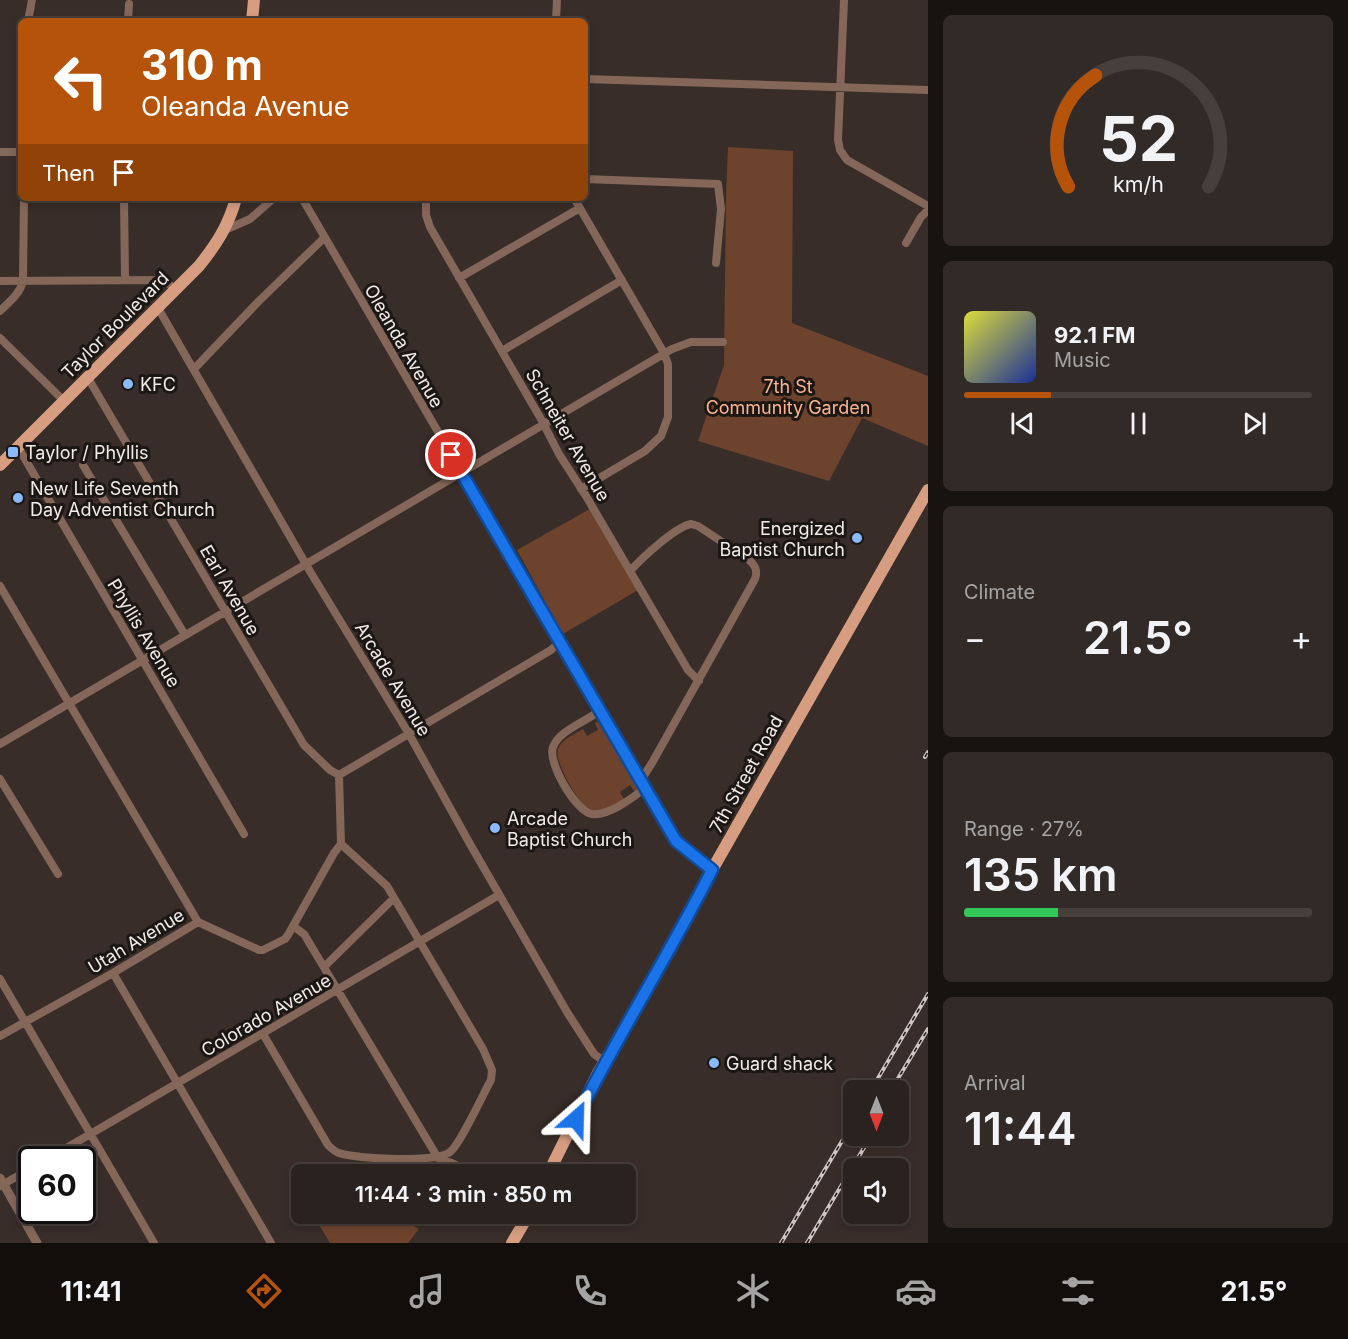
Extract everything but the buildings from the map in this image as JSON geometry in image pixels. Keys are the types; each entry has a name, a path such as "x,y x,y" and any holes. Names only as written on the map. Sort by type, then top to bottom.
{"main road":[{"path":"252,18 254,0"},
{"name":"Taylor Boulevard","path":"0,465 176,290 209,254 225,230 235,201"},
{"name":"7th Street Road","path":"553,1164 591,1087 712,870 924,504 928,490"},
{"path":"513,1243 523,1224"}],"street":[{"path":"29,18 32,0"},
{"path":"556,18 557,0"},
{"path":"844,0 838,140 843,156 928,208 906,243"},
{"path":"128,18 129,4"},
{"path":"588,79 928,90"},
{"path":"0,152 18,152"},
{"path":"588,179 718,184 721,208 716,263"},
{"path":"0,311 16,294 23,281 24,201"},
{"path":"124,201 125,279"},
{"path":"225,230 250,219 270,201"},
{"name":"Oleanda Avenue","path":"304,201 676,841 712,870"},
{"name":"Schneiter Avenue","path":"426,201 427,220 459,278 688,670 699,681"},
{"path":"576,201 664,353 668,364 669,380 668,417 664,432 657,441 645,451 581,489"},
{"path":"459,278 580,208"},
{"path":"194,369 324,238"},
{"path":"0,281 164,280 176,290"},
{"path":"502,351 622,280"},
{"name":"Arcade Avenue","path":"158,308 594,1054 605,1062"},
{"path":"0,338 64,401"},
{"path":"0,744 664,353 691,342 723,342"},
{"name":"Earl Avenue","path":"88,378 304,745 330,770 339,775"},
{"name":"Phyllis Avenue","path":"18,447 244,834"},
{"path":"83,465 185,635"},
{"path":"630,571 646,554 680,529 691,524 698,526 755,566 755,579 699,681 640,780"},
{"path":"0,586 198,922"},
{"path":"263,1034 332,1149 344,1154 417,1160 438,1158 452,1151 491,1080 492,1070 483,1049 387,886 341,844 339,775 551,650 560,642"},
{"path":"600,710 559,738 552,752 555,766 579,807 593,814 605,813 636,796 645,788"},
{"path":"0,779 58,874"},
{"name":"Utah Avenue","path":"0,1036 198,922 262,950 285,939 341,844"},
{"name":"Colorado Avenue","path":"70,1146 500,895"},
{"path":"324,967 394,898"},
{"path":"293,926 304,934 438,1158 454,1164"},
{"path":"113,973 271,1243"},
{"path":"0,979 154,1243"},
{"path":"18,1175 1,1183 38,1243"}],"green space":[{"name":"7th St Community Garden","path":"728,147 793,151 792,323 928,376 928,446 862,418 829,481 698,441 724,365"},
{"path":"590,509 638,590 563,634 517,550"},
{"path":"596,722 602,724 638,788 635,792 630,785 620,792 624,799 599,811 587,808 579,799 566,777 558,754 560,745 583,729 587,736 598,730"},
{"path":"319,1224 410,1224 419,1229 408,1243 330,1243"}],"railway":[{"path":"925,757 928,752"},
{"path":"877,1080 928,994"},
{"path":"897,1080 928,1029"},
{"path":"781,1243 843,1139"},
{"path":"807,1243 865,1146"}],"place":[{"name":"KFC","path":"128,384"},
{"name":"Taylor / Phyllis","path":"13,452"},
{"name":"New Life Seventh Day Adventist Church","path":"18,498"},
{"name":"Energized Baptist Church","path":"857,538"},
{"name":"Arcade Baptist Church","path":"495,828"},
{"name":"Guard shack","path":"714,1063"}],"route":[{"path":"451,455 676,841 712,870 659,969 598,1073 576,1119"}]}
